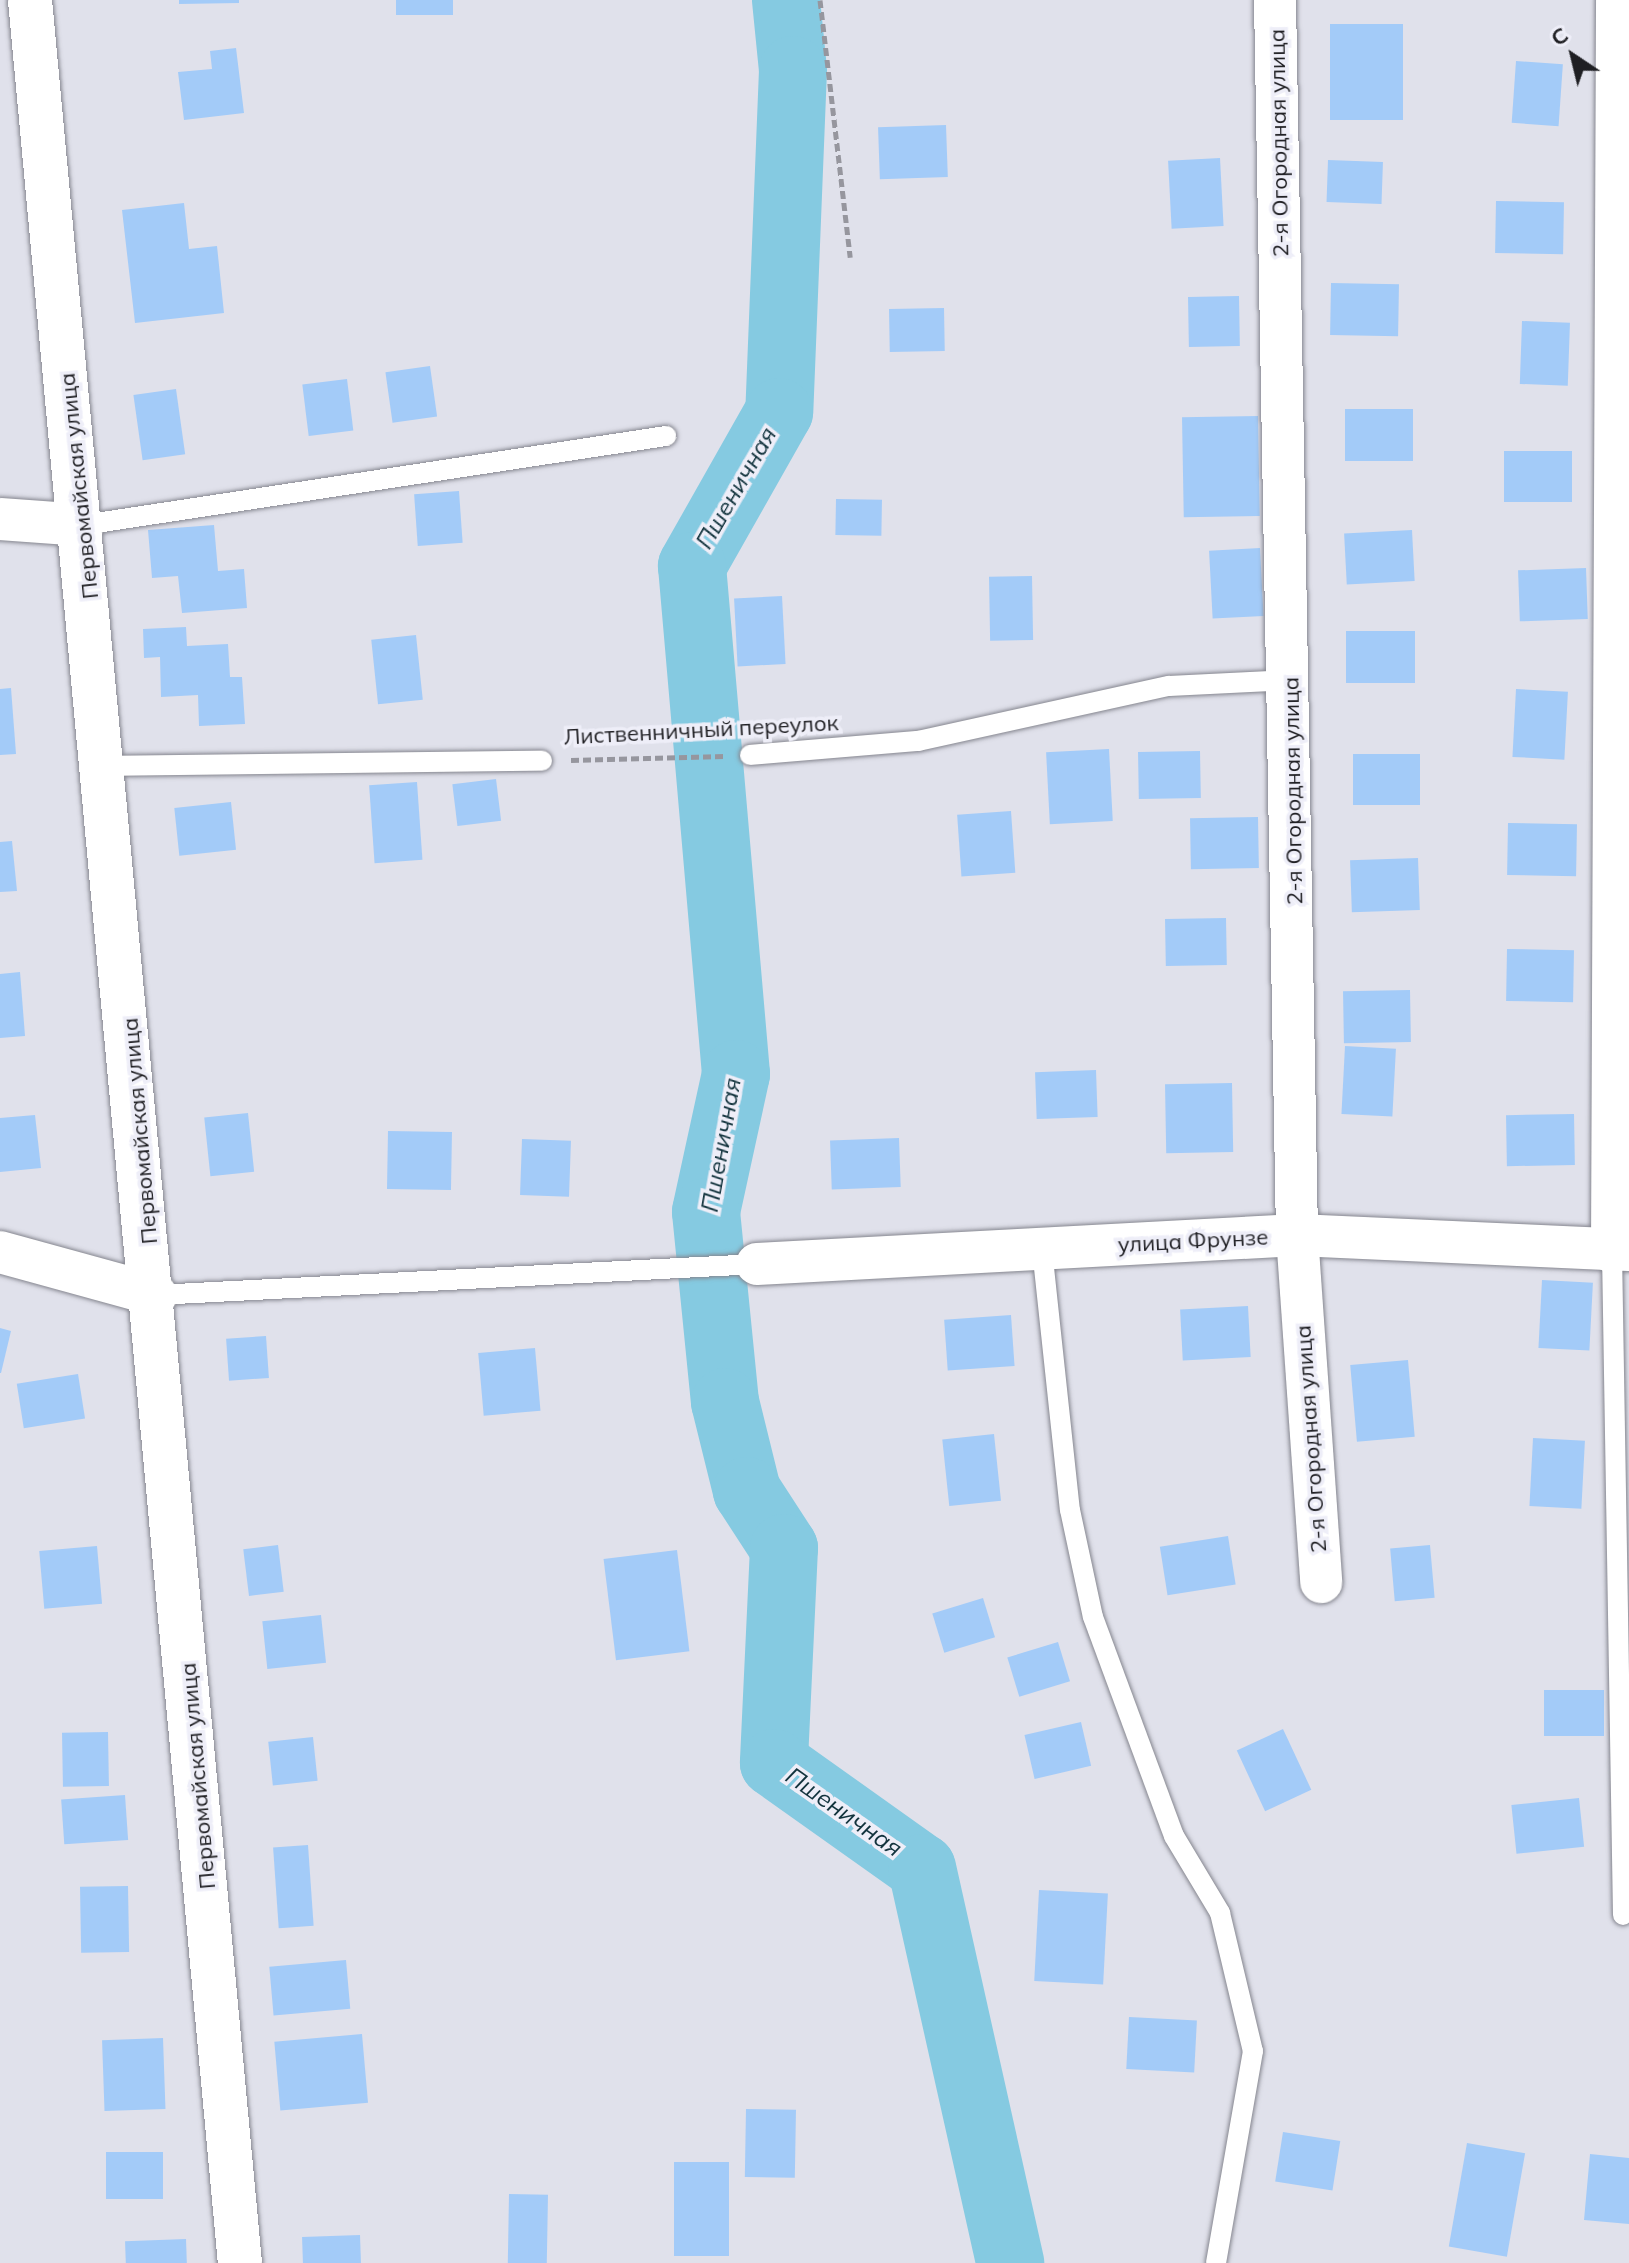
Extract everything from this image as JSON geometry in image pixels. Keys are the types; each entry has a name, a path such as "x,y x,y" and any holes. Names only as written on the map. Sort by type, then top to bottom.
{"street":[{"name":"Первомайская улица","path":"30,0 156,1295 240,2263"},
{"name":"2-я Огородная улица","path":"1275,0 1292,680 1297,1235 1321,1582"},
{"path":"1617,0 1620,1251"},
{"path":"0,519 83,525"},
{"name":"улица Фрунзе","path":"757,1264 1297,1235 1620,1251"},
{"path":"0,1252 156,1295"}],"lane":[{"path":"83,525 666,436"},
{"name":"Лиственничный переулок","path":"750,755 918,741 1169,686 1292,680"},
{"name":"Лиственничный переулок","path":"106,766 542,761"},
{"path":"1042,1249 1070,1510 1093,1617 1174,1836 1220,1913 1253,2051 1216,2263"},
{"path":"1620,1251 1623,1915"},
{"path":"156,1295 672,1271 757,1264"}],"path":[{"path":"820,0 850,257"},
{"name":"Лиственничный переулок","path":"542,761 750,755"}],"building":[{"path":"179,0 239,0 239,3 179,4"},
{"path":"396,0 453,0 453,15 396,15"},
{"path":"1330,24 1403,24 1403,120 1330,120"},
{"path":"236,48 244,113 184,120 178,72 212,69 210,51"},
{"path":"1516,61 1563,64 1559,126 1512,123"},
{"path":"946,125 948,177 880,179 878,127"},
{"path":"1220,158 1224,226 1172,229 1168,161"},
{"path":"1328,160 1383,162 1382,204 1327,202"},
{"path":"1496,201 1564,202 1563,254 1495,253"},
{"path":"184,203 189,249 217,246 224,313 135,323 122,210"},
{"path":"1331,283 1399,284 1398,336 1330,335"},
{"path":"1239,296 1240,346 1189,347 1188,297"},
{"path":"944,308 945,351 890,352 889,309"},
{"path":"1522,321 1570,323 1568,386 1520,384"},
{"path":"430,366 437,417 393,423 385,372"},
{"path":"347,379 353,431 309,436 302,384"},
{"path":"176,389 185,454 143,460 133,395"},
{"path":"1345,409 1413,409 1413,461 1345,461"},
{"path":"1258,416 1260,516 1184,517 1182,417"},
{"path":"1504,451 1572,451 1572,502 1504,502"},
{"path":"459,491 463,543 418,546 414,494"},
{"path":"836,499 882,500 881,536 835,535"},
{"path":"214,525 218,571 244,569 247,608 182,613 178,576 152,578 148,530"},
{"path":"1412,530 1415,581 1347,584 1344,534"},
{"path":"1260,548 1264,616 1213,619 1209,551"},
{"path":"1586,568 1588,619 1520,621 1518,570"},
{"path":"1032,576 1033,640 990,641 989,577"},
{"path":"782,596 786,664 738,666 734,599"},
{"path":"186,627 187,646 228,644 230,677 242,677 245,724 199,726 198,695 161,697 160,657 144,658 143,629"},
{"path":"1346,631 1415,631 1415,683 1346,683"},
{"path":"416,635 423,700 378,704 371,640"},
{"path":"11,688 16,754 0,755 0,689"},
{"path":"1516,689 1568,692 1564,760 1512,757"},
{"path":"1109,749 1113,821 1050,824 1046,752"},
{"path":"1200,751 1201,798 1139,799 1138,752"},
{"path":"1353,754 1420,754 1420,805 1353,805"},
{"path":"496,779 501,821 457,826 452,784"},
{"path":"417,782 422,860 375,863 369,785"},
{"path":"231,802 236,850 179,856 174,808"},
{"path":"1011,811 1015,873 961,877 957,815"},
{"path":"1258,817 1259,868 1191,869 1190,818"},
{"path":"1508,823 1577,824 1576,876 1507,875"},
{"path":"12,841 17,891 0,892 0,842"},
{"path":"1418,858 1420,910 1352,912 1350,860"},
{"path":"1226,918 1227,965 1166,966 1165,919"},
{"path":"1507,949 1574,950 1573,1002 1506,1001"},
{"path":"20,972 25,1036 0,1038 0,974"},
{"path":"1410,990 1411,1042 1344,1043 1343,991"},
{"path":"1345,1046 1396,1049 1392,1117 1341,1114"},
{"path":"1096,1070 1098,1117 1037,1119 1035,1072"},
{"path":"1232,1083 1233,1152 1166,1153 1165,1084"},
{"path":"248,1113 254,1172 210,1176 204,1118"},
{"path":"1574,1114 1575,1165 1507,1166 1506,1115"},
{"path":"35,1115 41,1168 0,1172 0,1118"},
{"path":"388,1131 452,1132 451,1190 387,1189"},
{"path":"899,1138 901,1187 832,1189 830,1140"},
{"path":"522,1139 571,1141 569,1197 520,1195"},
{"path":"1542,1280 1593,1283 1589,1351 1538,1348"},
{"path":"1248,1306 1251,1357 1183,1360 1180,1310"},
{"path":"1011,1315 1015,1366 948,1371 944,1320"},
{"path":"0,1328 11,1331 1,1373 0,1373"},
{"path":"266,1336 269,1378 229,1381 226,1339"},
{"path":"535,1348 540,1411 484,1416 478,1353"},
{"path":"1408,1360 1415,1437 1357,1442 1350,1365"},
{"path":"78,1374 85,1418 24,1428 17,1384"},
{"path":"994,1434 1001,1501 949,1506 942,1439"},
{"path":"1533,1438 1585,1441 1581,1509 1529,1506"},
{"path":"1228,1536 1236,1584 1168,1595 1160,1547"},
{"path":"278,1545 284,1592 249,1596 243,1549"},
{"path":"1430,1545 1435,1598 1395,1601 1390,1548"},
{"path":"97,1546 102,1604 44,1609 39,1551"},
{"path":"677,1550 689,1651 616,1660 604,1559"},
{"path":"983,1598 995,1637 944,1653 932,1613"},
{"path":"321,1615 326,1663 267,1669 262,1621"},
{"path":"1058,1642 1070,1681 1019,1697 1007,1657"},
{"path":"1544,1690 1604,1690 1604,1736 1544,1736"},
{"path":"1081,1722 1091,1766 1035,1779 1024,1735"},
{"path":"1283,1729 1311,1790 1265,1811 1237,1751"},
{"path":"108,1732 109,1786 63,1787 62,1733"},
{"path":"313,1737 318,1781 273,1785 268,1742"},
{"path":"125,1795 128,1840 64,1844 61,1799"},
{"path":"1579,1798 1584,1847 1516,1854 1511,1805"},
{"path":"308,1845 314,1926 279,1928 273,1847"},
{"path":"128,1886 129,1952 81,1953 80,1887"},
{"path":"1039,1890 1108,1894 1103,1984 1034,1981"},
{"path":"346,1960 350,2009 274,2016 269,1967"},
{"path":"1129,2017 1197,2021 1194,2072 1126,2069"},
{"path":"362,2034 368,2103 280,2110 274,2042"},
{"path":"163,2038 165,2109 105,2111 102,2040"},
{"path":"746,2109 796,2110 795,2178 745,2177"},
{"path":"1283,2132 1340,2141 1332,2190 1275,2181"},
{"path":"1467,2143 1525,2153 1507,2257 1449,2246"},
{"path":"106,2152 163,2152 163,2199 106,2199"},
{"path":"1590,2154 1629,2158 1629,2224 1584,2220"},
{"path":"674,2162 729,2162 729,2256 674,2256"},
{"path":"509,2194 548,2195 547,2263 508,2263"},
{"path":"360,2235 361,2263 303,2263 302,2237"},
{"path":"186,2239 187,2263 126,2263 125,2241"}],"waterway":[{"name":"Пшеничная","path":"786,0 793,70 779,412 692,566 736,1074 706,1212 725,1402 747,1491 784,1548 774,1763 922,1868 1010,2263"}]}
